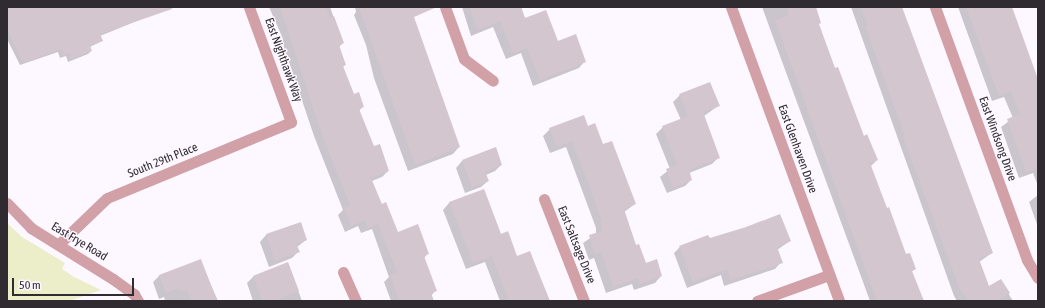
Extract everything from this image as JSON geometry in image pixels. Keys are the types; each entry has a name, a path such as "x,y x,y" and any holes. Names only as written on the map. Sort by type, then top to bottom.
{"street":[{"name":"East Nighthawk Way","path":"249,7 291,122"},
{"path":"445,7 464,59 493,81"},
{"name":"East Glenhaven Drive","path":"731,7 839,301"},
{"name":"East Windsong Drive","path":"935,7 1027,260 1038,278"},
{"name":"South 29th Place","path":"60,244 107,198 291,122"},
{"name":"East Saltsage Drive","path":"544,199 584,301"},
{"name":"East Frye Road","path":"7,203 31,228 60,244 114,279 134,294 138,301"},
{"path":"343,272 356,301"},
{"path":"757,301 829,274"}],"green space":[{"path":"7,223 22,237 65,263 62,269 74,277 101,290 69,301 7,301"}],"building":[{"path":"7,7 172,7 172,9 100,34 103,41 90,46 92,51 71,59 69,53 63,56 61,49 23,63 7,29"},
{"path":"280,7 326,7 330,18 334,16 344,43 339,45 346,65 343,66 354,94 359,92 364,107 359,109 374,146 380,144 389,171 371,178 382,204 386,202 398,232 418,224 429,254 424,256 437,291 431,293 434,301 399,301 390,275 397,272 378,224 368,228 365,220 351,226 344,207 350,205 320,129"},
{"path":"359,7 437,7 414,17 460,147 415,165"},
{"path":"469,7 521,7 525,18 546,10 558,41 576,34 586,62 540,80 527,48 513,53 500,21 478,30"},
{"path":"787,7 816,7 821,23 819,24 835,68 838,67 864,136 867,134 878,160 870,163 887,208 889,207 906,254 910,253 916,269 912,271 924,301 877,301 775,20 789,15"},
{"path":"861,7 902,7 993,253 979,259 989,286 1001,279 1010,293 997,301 964,301 967,299 960,290 903,137 905,136 865,26 868,25"},
{"path":"966,7 1012,7 1038,79 1038,168 1026,172 1007,119 1020,114 1011,91 999,96"},
{"path":"710,82 720,106 703,112 720,158 689,170 692,180 673,188 666,169 677,165 662,126 688,116 679,94"},
{"path":"584,115 588,126 595,123 603,144 612,141 636,204 624,209 636,245 639,244 646,263 657,259 662,276 640,284 638,278 613,287 601,252 595,254 589,235 603,231 600,222 602,221 589,185 572,141 557,147 549,128"},
{"path":"496,147 502,165 485,172 489,181 472,187 462,160"},
{"path":"484,189 501,234 508,231 517,256 530,251 549,301 509,301 492,256 473,263 449,202"},
{"path":"780,214 791,241 777,247 783,263 731,280 727,269 693,282 679,246 708,235 710,238 746,227"},
{"path":"301,222 307,240 296,244 300,252 275,261 266,234"},
{"path":"201,259 217,301 191,301 187,290 181,292 179,288 166,293 159,275"},
{"path":"288,262 299,291 274,301 262,301 253,276"}]}
